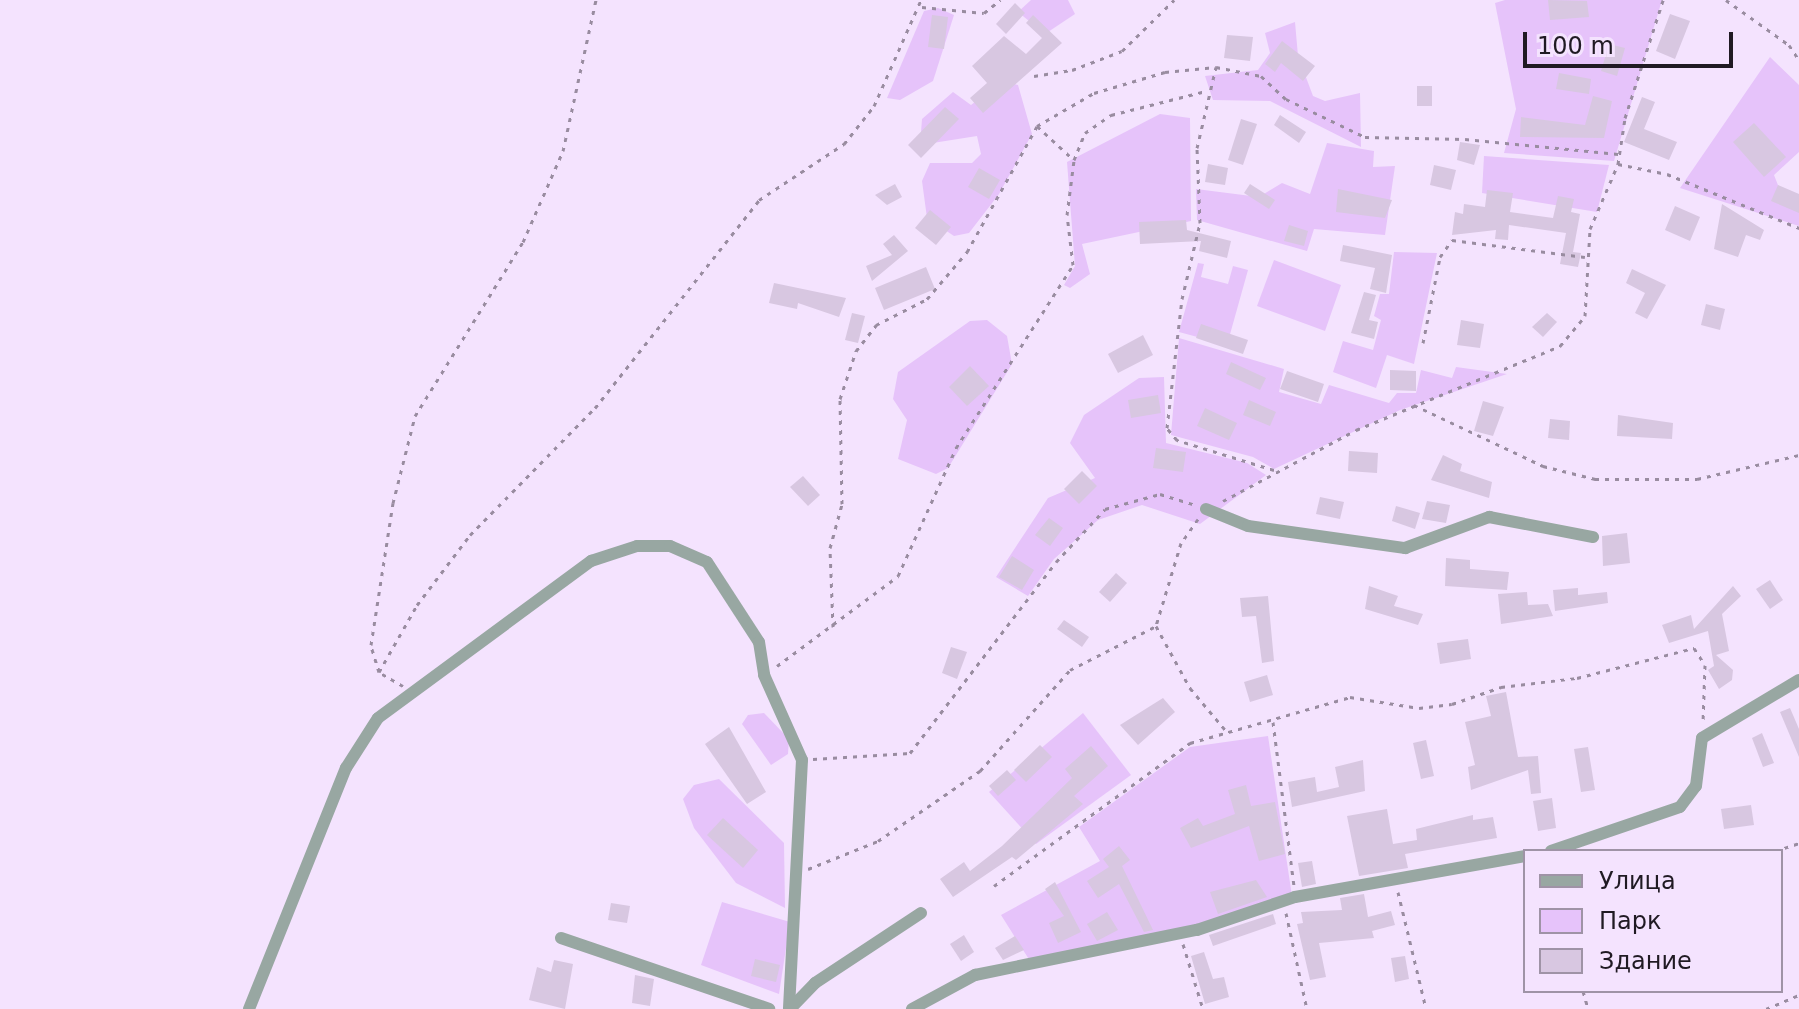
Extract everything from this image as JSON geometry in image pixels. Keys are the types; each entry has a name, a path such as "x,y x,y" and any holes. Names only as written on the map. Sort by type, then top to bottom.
{"street":[{"path":"1206,509 1248,526 1393,547 1424,543 1489,517 1593,537"},
{"path":"249,1009 346,768 378,718 591,561 637,546 670,546 707,562 759,642 764,675 802,760 794,875 797,926 790,1009"},
{"path":"1557,849 1680,807 1696,786 1702,738 1799,680"},
{"path":"912,1009 975,975 1179,933 1289,899 1523,856"},
{"path":"790,1009 815,983 921,913"},
{"path":"561,938 769,1009"}],"path":[{"path":"417,691 379,672 371,645 393,503 415,416 523,242 563,151 596,0"},
{"path":"379,672 417,605 470,535 595,408 759,200 844,144 874,106 921,0"},
{"path":"920,7 984,13 1000,0"},
{"path":"1034,76 1072,70 1122,51 1174,0"},
{"path":"1227,732 1190,688 1156,626 1181,543 1206,509 1274,470 1413,405 1530,364 1560,346 1585,316 1585,257 1618,164 1618,154 1663,0"},
{"path":"1726,0 1789,45 1799,60"},
{"path":"832,628 830,548 842,504 840,399 847,370 876,325 927,299 967,252 1037,126 1094,93 1165,72 1216,67 1261,76 1286,99 1365,137 1465,139 1618,154"},
{"path":"1216,67 1206,91 1197,148 1200,223 1179,314 1167,428 1177,440 1274,470"},
{"path":"764,675 832,628 898,576 956,448 1073,265 1067,215 1074,160 1094,123 1206,91"},
{"path":"1037,126 1074,160"},
{"path":"1618,164 1667,174 1799,228"},
{"path":"1423,343 1440,257 1452,240 1585,257"},
{"path":"1413,405 1543,466 1595,479 1697,479 1799,455"},
{"path":"802,760 910,753 1056,562 1105,509 1160,494 1206,509"},
{"path":"794,875 878,841 980,771 1070,670 1156,626"},
{"path":"994,886 1190,743 1273,722 1350,697 1419,708 1452,704 1501,687 1577,678 1682,647 1694,648 1705,665 1702,738"},
{"path":"1273,722 1289,899 1307,1009"},
{"path":"1395,880 1426,1009"},
{"path":"1179,933 1203,1009"},
{"path":"1766,1009 1799,995"}],"green space":[{"path":"1031,0 1068,0 1075,14 1045,34 1018,12"},
{"path":"1505,0 1662,0 1614,161 1504,153 1516,109 1495,3"},
{"path":"938,8 954,15 933,81 900,100 887,98 924,11"},
{"path":"1295,22 1298,56 1313,96 1325,101 1360,93 1361,147 1270,101 1213,100 1205,76 1258,70 1270,53 1265,33"},
{"path":"1770,57 1799,85 1799,152 1774,175 1783,198 1799,203 1799,226 1680,188"},
{"path":"1002,81 1018,85 1032,134 999,194 969,233 954,236 927,218 922,181 930,163 972,163 981,154 977,136 920,145 922,119 953,92 971,105"},
{"path":"1160,114 1190,118 1191,221 1082,244 1090,274 1070,288 1064,285 1075,266 1067,162"},
{"path":"1327,143 1374,151 1373,167 1395,166 1385,235 1314,229 1307,251 1197,220 1196,189 1259,197 1282,183 1310,194"},
{"path":"1484,156 1609,165 1597,212 1482,193"},
{"path":"1394,252 1437,253 1414,364 1387,355 1376,388 1333,372 1343,341 1373,350 1381,320 1374,316 1380,294 1389,294"},
{"path":"1274,260 1341,285 1325,331 1257,306"},
{"path":"1198,263 1204,264 1201,277 1228,284 1233,266 1248,270 1227,345 1179,332"},
{"path":"987,320 1007,336 1012,364 948,468 936,474 898,459 907,420 893,399 898,372 970,321"},
{"path":"1179,338 1284,369 1279,392 1321,404 1329,385 1389,403 1397,393 1416,393 1421,370 1452,378 1456,367 1507,374 1400,410 1274,469 1253,457 1171,435"},
{"path":"1164,377 1166,443 1247,463 1266,475 1200,524 1142,505 1098,520 1054,559 1028,596 996,577 1048,498 1095,478 1070,443 1084,415 1139,378"},
{"path":"764,713 789,739 788,754 771,765 742,724 748,715"},
{"path":"1083,713 1131,775 1036,844 989,792"},
{"path":"1268,736 1292,896 1183,929 1030,961 1001,915 1100,861 1079,827 1190,747"},
{"path":"719,779 784,843 785,908 736,883 694,828 683,799 694,785"},
{"path":"722,902 790,922 779,994 701,965"}],"building":[{"path":"1548,0 1587,1 1589,17 1550,20"},
{"path":"1015,3 1025,13 1006,34 996,24"},
{"path":"1670,14 1690,21 1675,59 1656,51"},
{"path":"932,15 948,17 944,49 928,47"},
{"path":"1033,15 1062,43 983,113 970,98 987,83 972,66 1004,36 1026,54 1042,38 1026,23"},
{"path":"1227,35 1253,37 1250,61 1224,58"},
{"path":"1282,41 1315,66 1303,81 1281,63 1275,72 1265,64"},
{"path":"1609,44 1625,48 1617,76 1601,71"},
{"path":"1559,73 1591,79 1589,94 1556,89"},
{"path":"1417,86 1432,86 1432,106 1417,106"},
{"path":"1593,96 1612,101 1604,138 1520,137 1521,117 1585,125"},
{"path":"1642,97 1655,102 1644,129 1677,142 1669,160 1624,142"},
{"path":"945,107 959,119 921,158 908,145"},
{"path":"1280,115 1306,132 1299,143 1274,125"},
{"path":"1241,119 1257,124 1243,165 1228,160"},
{"path":"1754,123 1786,157 1764,177 1733,142"},
{"path":"1460,142 1480,145 1474,165 1457,160"},
{"path":"1208,164 1228,168 1225,185 1205,182"},
{"path":"1434,165 1456,170 1451,190 1430,185"},
{"path":"979,168 1000,180 989,199 968,187"},
{"path":"895,184 902,197 887,205 875,195"},
{"path":"1250,184 1275,200 1269,209 1244,193"},
{"path":"1778,185 1799,194 1799,213 1771,201"},
{"path":"1338,189 1392,200 1385,218 1336,212"},
{"path":"1487,190 1513,193 1510,212 1553,218 1558,196 1574,199 1571,212 1580,214 1573,252 1581,253 1578,267 1560,264 1566,233 1509,225 1508,240 1495,239 1496,230 1452,235 1455,212 1463,214 1464,204 1485,207"},
{"path":"1722,204 1764,230 1760,240 1746,235 1738,257 1714,249"},
{"path":"1675,206 1700,217 1690,241 1665,230"},
{"path":"930,210 951,227 936,245 915,228"},
{"path":"1186,220 1187,230 1231,241 1227,258 1199,251 1201,241 1140,244 1139,222"},
{"path":"1289,225 1308,231 1304,246 1284,241"},
{"path":"894,235 908,251 872,281 866,266 892,255 883,244"},
{"path":"1343,245 1392,255 1386,293 1370,289 1375,268 1340,261"},
{"path":"926,267 935,289 884,310 875,288"},
{"path":"1632,269 1666,285 1647,319 1635,313 1645,293 1626,283"},
{"path":"774,283 846,298 839,317 798,303 797,309 769,303"},
{"path":"1364,292 1376,295 1369,320 1378,322 1374,339 1351,333"},
{"path":"1706,304 1725,309 1720,330 1701,325"},
{"path":"852,313 865,316 858,343 845,340"},
{"path":"1547,313 1557,322 1543,337 1532,327"},
{"path":"1461,320 1484,324 1480,348 1457,345"},
{"path":"1201,324 1248,340 1243,354 1196,338"},
{"path":"1143,335 1153,355 1118,373 1108,354"},
{"path":"1231,362 1266,378 1260,390 1226,374"},
{"path":"970,366 989,386 967,406 949,387"},
{"path":"1390,370 1416,371 1416,391 1390,390"},
{"path":"1287,371 1324,384 1318,402 1280,389"},
{"path":"1158,395 1161,413 1131,418 1128,400"},
{"path":"1249,400 1276,412 1270,426 1243,415"},
{"path":"1483,401 1504,407 1493,436 1474,431"},
{"path":"1205,408 1237,423 1229,440 1197,426"},
{"path":"1618,415 1673,423 1672,439 1617,436"},
{"path":"1550,419 1570,421 1569,440 1548,438"},
{"path":"1156,448 1186,452 1183,472 1153,468"},
{"path":"1349,451 1378,453 1377,473 1348,471"},
{"path":"1443,455 1462,464 1460,471 1492,482 1489,498 1431,480"},
{"path":"1082,471 1097,486 1079,504 1064,489"},
{"path":"803,476 820,495 808,506 790,487"},
{"path":"1320,497 1344,502 1340,519 1316,514"},
{"path":"1427,501 1450,505 1446,523 1422,519"},
{"path":"1396,506 1420,513 1415,529 1392,521"},
{"path":"1049,518 1063,528 1050,546 1035,535"},
{"path":"1627,533 1630,563 1603,566 1602,536"},
{"path":"1012,556 1034,570 1022,590 999,577"},
{"path":"1446,558 1470,560 1470,569 1509,572 1507,590 1445,586"},
{"path":"1116,573 1127,583 1110,602 1099,592"},
{"path":"1770,580 1783,600 1770,609 1756,589"},
{"path":"1369,586 1398,596 1394,606 1423,614 1418,625 1365,609"},
{"path":"1733,586 1741,596 1722,614 1729,651 1716,655 1733,670 1732,680 1719,689 1708,670 1714,666 1708,631 1669,643 1662,625 1691,615 1694,629"},
{"path":"1578,588 1578,595 1607,592 1608,603 1555,611 1553,590"},
{"path":"1527,592 1528,605 1548,604 1553,616 1501,624 1498,594"},
{"path":"1268,596 1274,661 1262,663 1256,616 1242,617 1240,598"},
{"path":"1064,620 1089,637 1082,647 1057,629"},
{"path":"1468,639 1471,659 1440,664 1437,643"},
{"path":"951,647 967,652 957,679 942,673"},
{"path":"1267,675 1273,695 1250,702 1244,682"},
{"path":"1506,692 1518,757 1538,756 1541,793 1531,794 1528,770 1471,790 1468,767 1475,765 1465,722 1491,716 1486,696"},
{"path":"1163,698 1175,712 1138,745 1120,725"},
{"path":"1790,708 1799,729 1799,757 1780,712"},
{"path":"729,727 766,792 747,804 705,744"},
{"path":"1762,733 1774,763 1763,767 1752,738"},
{"path":"1426,740 1434,776 1421,779 1413,743"},
{"path":"1040,745 1052,757 1026,782 1014,770"},
{"path":"1091,746 1108,766 1074,796 1083,804 1016,860 1012,857 953,897 940,879 964,862 970,871 1002,846 1072,778 1065,769"},
{"path":"1588,747 1595,790 1581,792 1574,749"},
{"path":"1363,760 1365,791 1292,807 1288,782 1315,777 1317,792 1339,787 1335,767"},
{"path":"1007,770 1016,780 998,796 989,786"},
{"path":"1246,785 1251,806 1275,802 1285,854 1259,861 1249,826 1191,848 1180,828 1198,818 1203,826 1235,814 1228,790"},
{"path":"1552,798 1556,828 1538,831 1533,801"},
{"path":"1751,805 1754,825 1724,829 1721,809"},
{"path":"1387,809 1393,844 1417,840 1416,829 1473,815 1473,820 1493,817 1497,838 1405,854 1408,868 1359,876 1347,816"},
{"path":"723,818 758,850 743,868 707,835"},
{"path":"1119,846 1130,860 1122,866 1153,930 1144,932 1119,884 1098,898 1087,881 1109,867 1103,859"},
{"path":"1312,861 1316,884 1302,887 1298,863"},
{"path":"1256,880 1267,897 1218,914 1210,892"},
{"path":"1055,882 1081,932 1058,943 1049,923 1064,916 1045,889"},
{"path":"1364,894 1368,917 1391,911 1395,925 1372,931 1374,938 1319,943 1326,977 1310,980 1297,924 1303,923 1301,912 1342,910 1340,898"},
{"path":"611,903 630,906 627,923 608,920"},
{"path":"1107,912 1118,930 1097,941 1087,924"},
{"path":"1273,914 1276,924 1213,946 1209,935"},
{"path":"964,935 974,952 961,961 950,944"},
{"path":"1015,936 1024,950 1003,960 995,948"},
{"path":"1204,952 1213,979 1224,977 1229,997 1205,1004 1191,956"},
{"path":"1405,956 1409,979 1395,982 1391,958"},
{"path":"755,959 780,965 776,982 751,976"},
{"path":"554,960 573,964 565,1009 529,1000 537,967 551,972"},
{"path":"635,975 654,979 650,1006 632,1003"}]}
